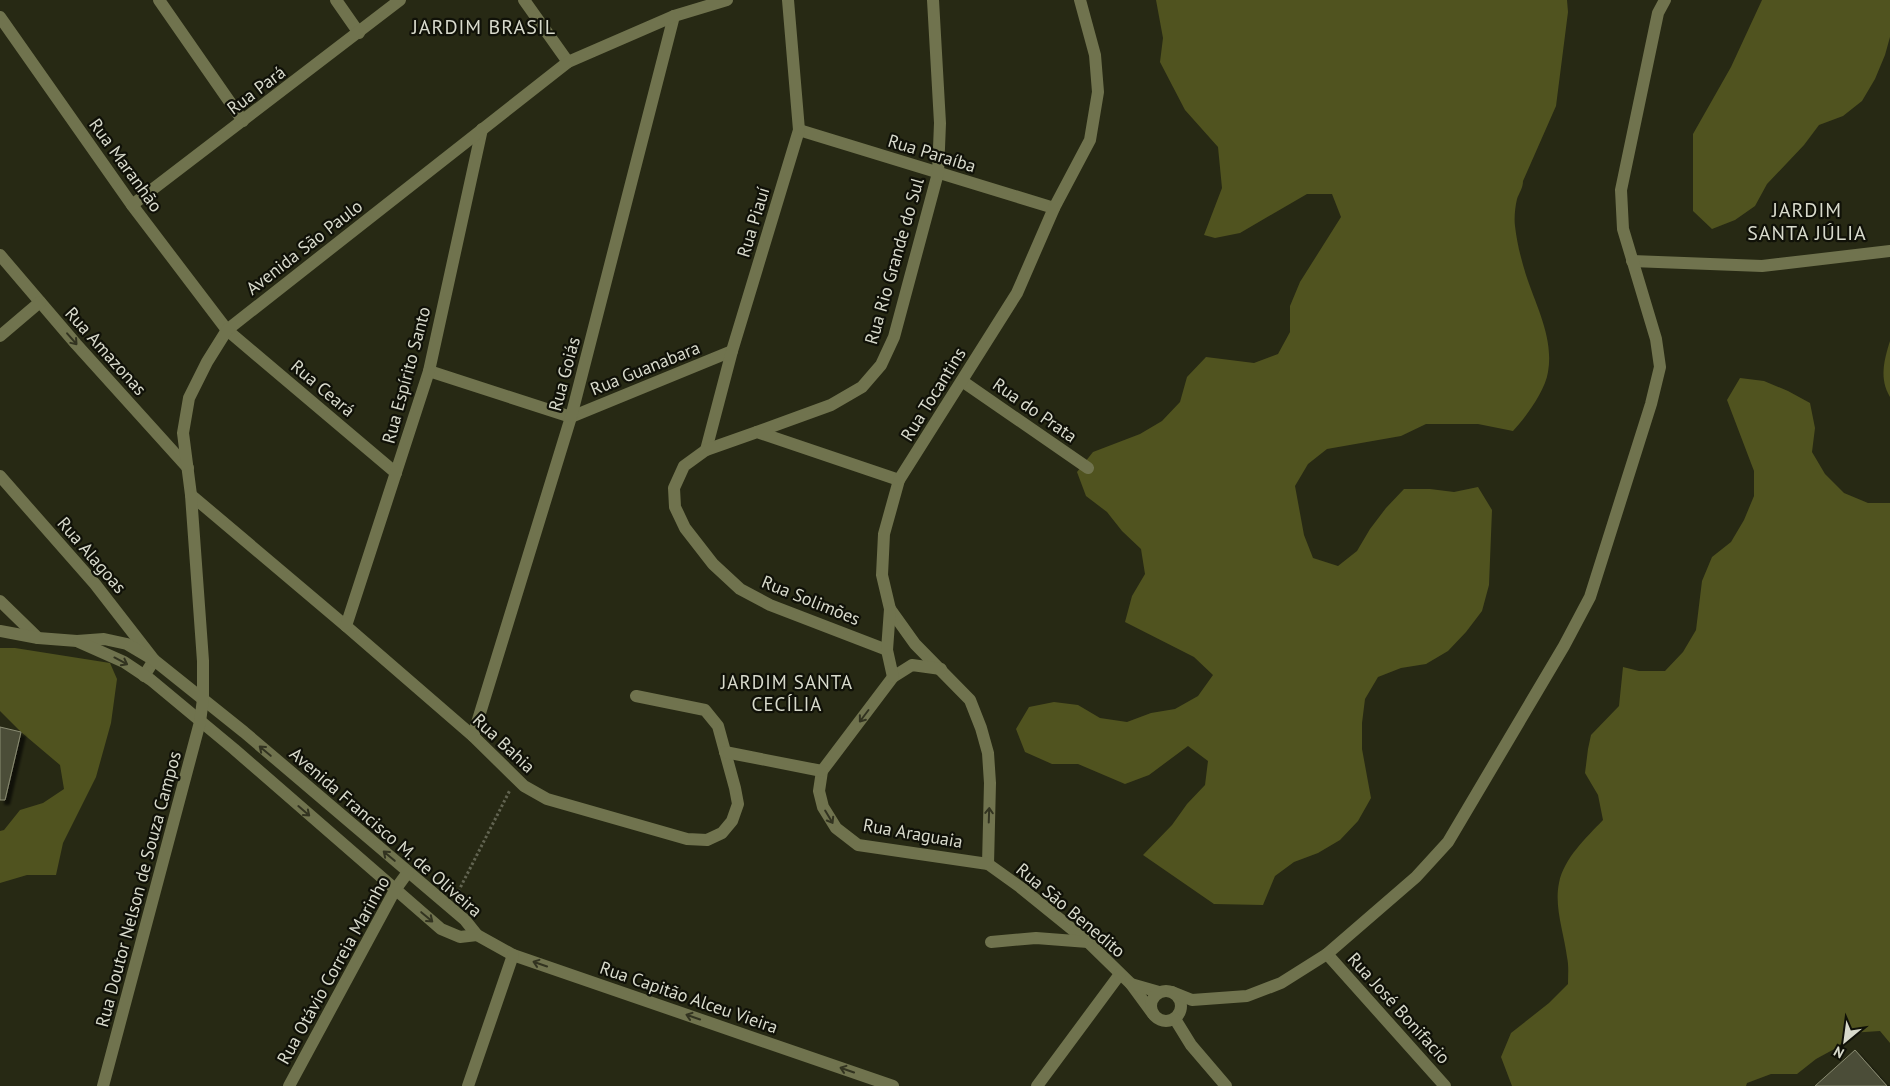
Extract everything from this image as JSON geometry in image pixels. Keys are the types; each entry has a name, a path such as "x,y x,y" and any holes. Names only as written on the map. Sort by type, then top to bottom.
{"street":[{"path":"159,0 243,121"},
{"path":"336,0 359,33"},
{"name":"Rua Pará","path":"132,205 400,0"},
{"path":"524,0 568,62"},
{"name":"Avenida São Paulo","path":"203,699 203,661 191,495 183,433 190,398 207,362 227,330 568,62 674,16 727,0"},
{"name":"Rua Piauí","path":"706,450 732,351 799,130 788,0"},
{"name":"Rua Rio Grande do Sul","path":"757,432 831,405 862,387 881,365 894,337 938,173 940,123 933,0"},
{"name":"Rua Tocantins","path":"893,677 887,650 890,609 882,575 884,534 899,480 1017,294 1054,208 1090,140 1098,92 1095,55 1080,0"},
{"path":"1226,1086 1191,1045 1178,1015 1180,1000 1166,992 1151,1002 1153,1014 1162,1022 1178,1015 1192,1000 1247,996 1281,984 1327,954 1416,877 1448,842 1564,646 1590,597 1651,404 1660,367 1656,339 1623,230 1621,190 1658,13 1665,0"},
{"name":"Rua Goiás","path":"473,736 571,417 674,16"},
{"name":"Rua Maranhão","path":"0,17 132,205 227,330"},
{"name":"Rua Espírito Santo","path":"346,626 429,371 482,129"},
{"name":"Rua Paraíba","path":"799,130 1054,208"},
{"path":"1632,262 1762,266 1890,251"},
{"name":"Rua Amazonas","path":"0,255 188,468"},
{"path":"0,336 40,302"},
{"name":"Rua Ceará","path":"227,330 396,473"},
{"name":"Rua Guanabara","path":"571,417 732,351"},
{"path":"429,371 571,417"},
{"name":"Rua do Prata","path":"962,381 1088,468"},
{"path":"757,432 899,480"},
{"name":"Rua Solimões","path":"757,432 706,450 684,466 674,488 674,507 685,528 714,564 740,589 770,605 887,650"},
{"name":"Rua Alagoas","path":"0,476 95,584 154,660"},
{"name":"Rua Bahia","path":"191,495 473,736 524,786 547,799 687,839 707,840 722,833 732,821 738,804 718,726 705,710 636,696"},
{"path":"0,601 38,638"},
{"name":"Rua Tocantins","path":"890,609 915,644 970,700 981,728 988,753 990,783 988,864"},
{"name":"Avenida Francisco M. de Oliveira","path":"0,631 38,638 104,639 127,644 154,660 466,920 477,935 460,937 441,929 234,749 151,680 124,662 77,640"},
{"path":"144,676 154,660"},
{"path":"725,752 822,771 893,677 912,665 941,669"},
{"name":"Rua Doutor Nelson de Souza Campos","path":"103,1086 200,722 203,699"},
{"name":"Rua Araguaia","path":"822,771 819,791 823,808 836,828 858,845 988,864"},
{"name":"Rua São Benedito","path":"988,864 1020,886 1088,942 1131,984 1153,1014"},
{"name":"Rua Otávio Correia Marinho","path":"289,1086 395,890 408,872"},
{"name":"Rua Capitão Alceu Vieira","path":"477,935 513,955 893,1086"},
{"path":"991,942 1036,938 1088,942"},
{"name":"Rua José Bonifacio","path":"1327,954 1445,1086"},
{"path":"468,1086 513,955"},
{"path":"1037,1086 1120,974"},
{"name":"Rua São Benedito","path":"1131,984 1192,1000"}],"path":[{"path":"450,908 515,778"}],"green space":[{"path":"1156,0 1567,0 1568,12 1556,106 1523,181 1515,213 1516,232 1521,257 1543,322 1549,347 1548,372 1539,395 1513,431 1478,424 1426,424 1401,436 1327,449 1308,464 1295,486 1304,535 1313,558 1338,566 1357,551 1370,529 1404,489 1430,489 1454,492 1478,487 1492,510 1489,585 1482,611 1448,651 1426,664 1401,668 1378,677 1365,699 1362,723 1362,749 1371,798 1358,821 1340,840 1318,853 1294,862 1275,876 1263,905 1214,904 1143,855 1172,825 1187,804 1205,785 1208,761 1188,746 1149,775 1125,784 1078,764 1052,764 1025,752 1016,729 1029,707 1054,702 1078,705 1100,718 1127,722 1151,713 1175,709 1198,696 1213,675 1194,657 1125,622 1132,596 1145,574 1141,549 1122,531 1107,512 1086,496 1077,472 1093,452 1140,434 1162,421 1180,402 1187,377 1206,357 1254,363 1278,354 1290,332 1290,306 1300,282 1341,217 1332,194 1307,194 1240,233 1215,238 1204,235 1222,188 1218,147 1185,110 1160,62 1163,38"},
{"path":"1762,0 1890,0 1890,37 1875,79 1862,101 1843,116 1819,125 1804,145 1767,184 1755,206 1735,220 1712,229 1693,211 1693,134 1731,67"},
{"path":"1890,341 1890,397 1885,383 1884,362"},
{"path":"1740,378 1764,381 1810,403 1815,428 1812,452 1825,474 1844,493 1868,503 1890,503 1890,1043 1880,1031 1850,1033 1838,1047 1816,1059 1797,1074 1771,1074 1747,1083 1746,1086 1512,1086 1501,1057 1511,1033 1549,1003 1568,984 1568,960 1558,901 1559,883 1571,857 1603,820 1598,795 1585,773 1591,735 1619,706 1623,667 1639,671 1665,671 1683,652 1696,630 1702,581 1712,557 1731,542 1744,520 1754,496 1754,471 1727,400"},
{"path":"0,648 15,648 110,663 117,679 111,723 96,777 63,843 56,875 27,875 0,883 0,831 4,830 20,810 43,803 64,789 60,765 21,732 0,711"}],"building":[{"path":"0,727 21,732 5,800 0,800"},
{"path":"1855,1050 1887,1086 1815,1086"}],"district":[{"name":"JARDIM BRASIL","path":"484,27"},
{"name":"JARDIM SANTA JÚLIA","path":"1807,222"},
{"name":"JARDIM SANTA CECÍLIA","path":"787,693"}]}
